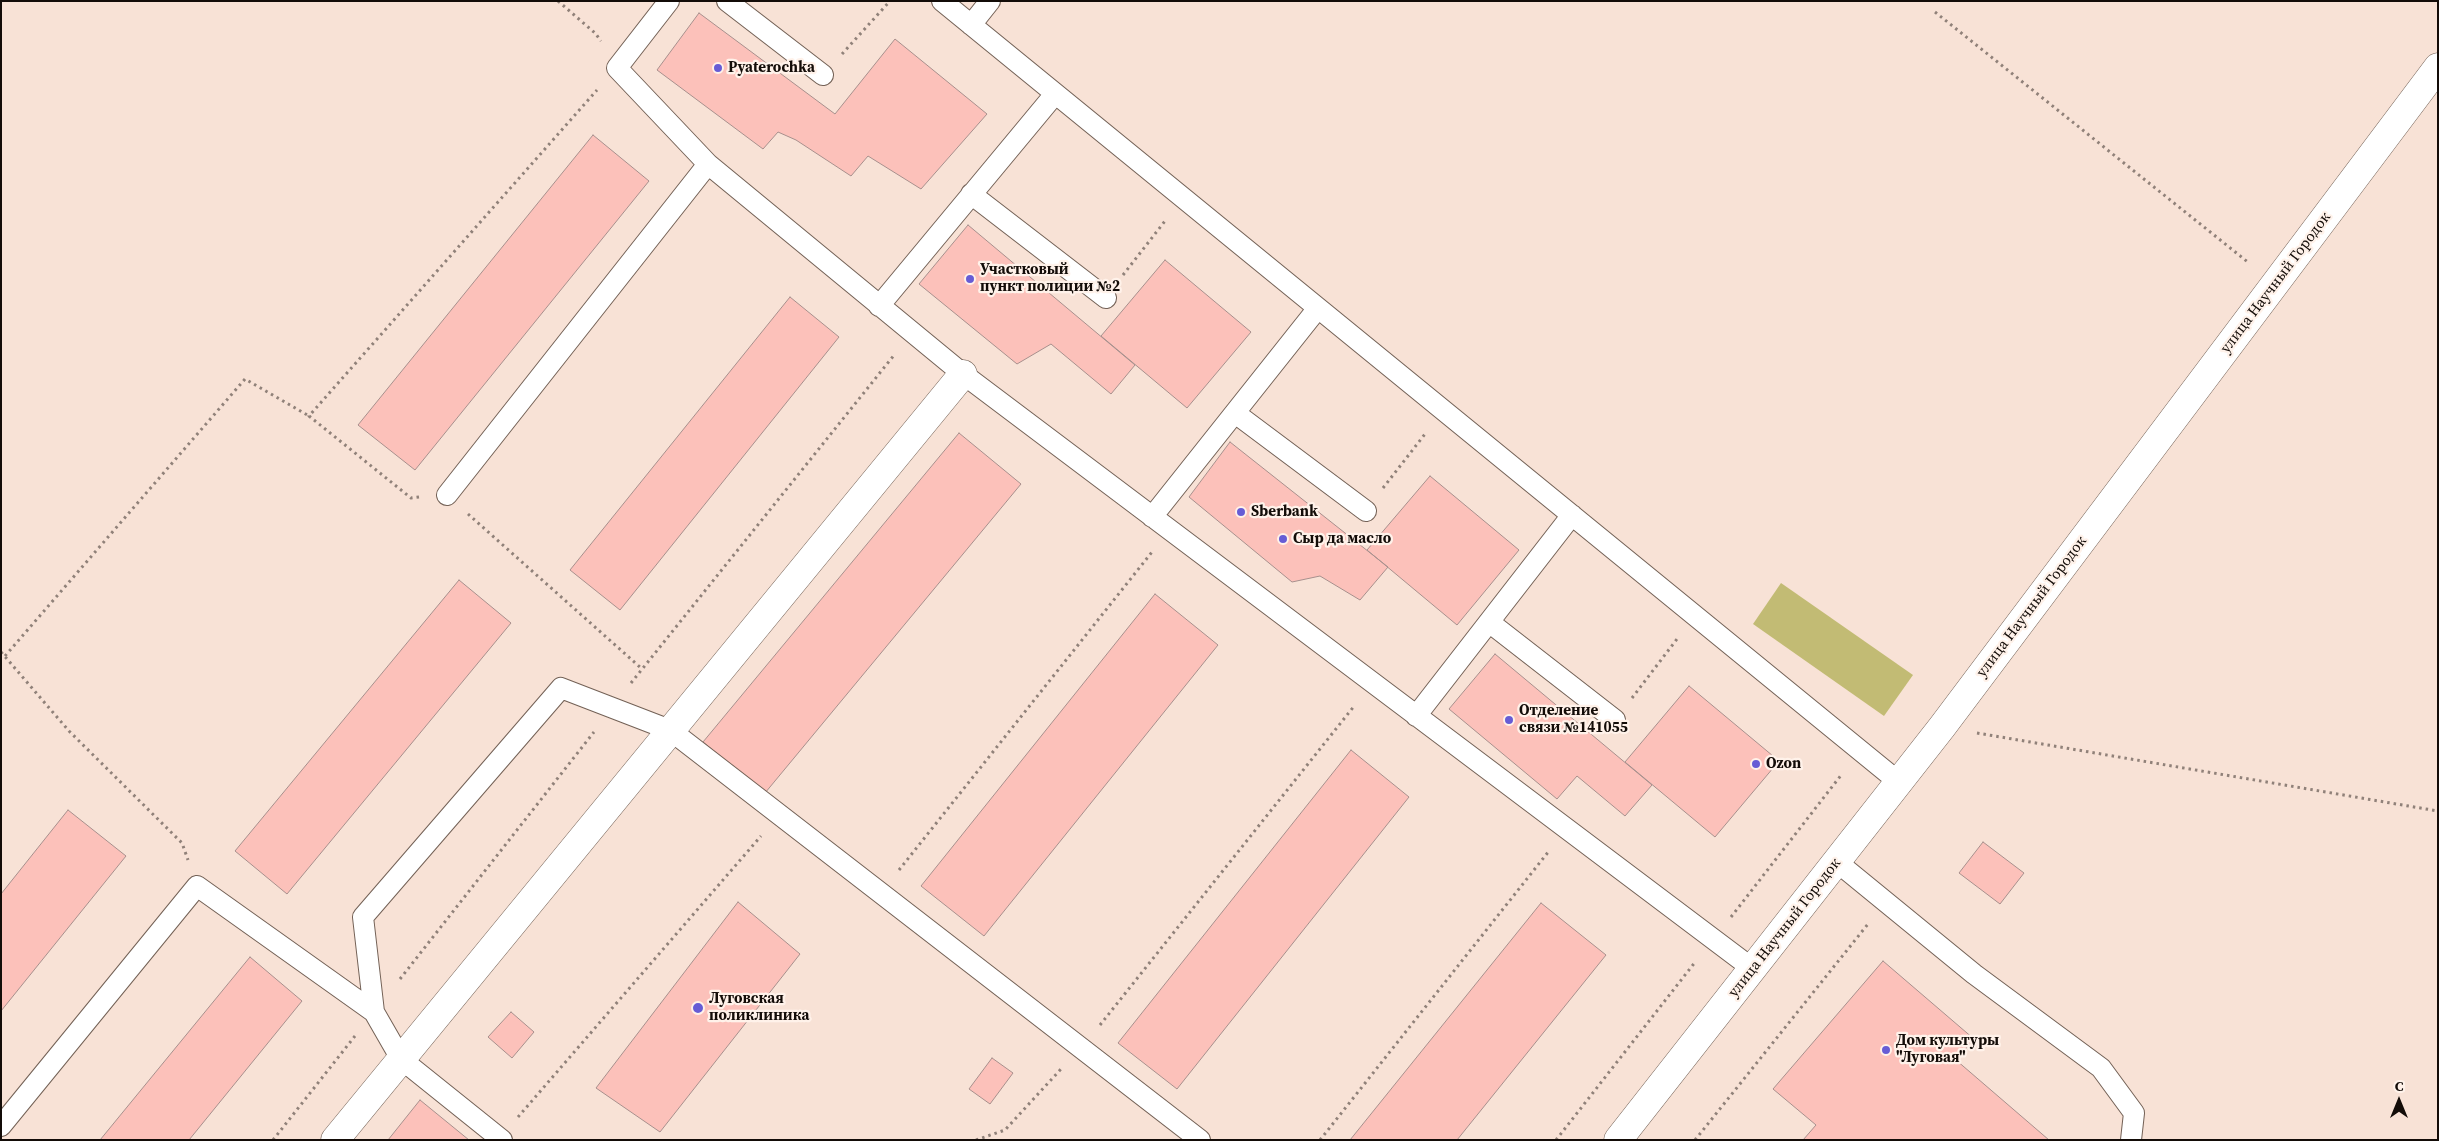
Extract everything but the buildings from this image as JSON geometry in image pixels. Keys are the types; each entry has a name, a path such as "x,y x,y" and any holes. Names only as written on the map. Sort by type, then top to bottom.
{"street":[{"name":"улица Научный Городок","path":"1618,1140 1900,783 2438,67"},
{"path":"335,1140 963,374"}],"lane":[{"path":"669,1 617,68 708,164 963,374 1753,969"},
{"path":"727,1 823,75"},
{"path":"942,1 1900,783"},
{"path":"971,25 990,1"},
{"path":"879,306 1055,94"},
{"path":"447,495 708,164"},
{"path":"972,194 1106,298"},
{"path":"1152,517 1318,308"},
{"path":"1235,413 1366,510"},
{"path":"1416,716 1572,515"},
{"path":"1489,622 1615,720"},
{"path":"501,1139 401,1059 374,1012 363,917 561,688 670,730 1200,1140"},
{"path":"1837,862 1974,974 2101,1068 2134,1113 2131,1140"},
{"path":"1,1126 197,886 374,1012"}],"path":[{"path":"309,416 617,68 596,33 558,1"},
{"path":"823,75 890,1"},
{"path":"1935,12 2275,284"},
{"path":"1106,298 1183,198"},
{"path":"273,1140 612,709 641,668 912,332"},
{"path":"5,656 245,379 309,416 411,498 447,495 641,668"},
{"path":"1366,510 1443,411"},
{"path":"881,893 1169,530"},
{"path":"1615,720 1695,616"},
{"path":"1,652 69,731 182,843 197,886"},
{"path":"976,1140 1005,1130 1081,1048 1372,683"},
{"path":"1942,727 2438,811"},
{"path":"1556,1140 1861,751"},
{"path":"501,1139 780,815"},
{"path":"1320,1140 1566,829"},
{"path":"1695,1140 1886,902"}],"shaded area":[{"path":"1781,583 1913,675 1884,716 1753,624"}],"place":[{"name":"Pyaterochka","path":"718,68"},
{"name":"Участковый пункт полиции №2","path":"970,279"},
{"name":"Sberbank","path":"1241,512"},
{"name":"Сыр да масло","path":"1283,539"},
{"name":"Отделение связи №141055","path":"1509,720"},
{"name":"Ozon","path":"1756,764"},
{"name":"Луговская поликлиника","path":"698,1008"},
{"name":"Дом культуры \"Луговая\"","path":"1886,1050"}]}
